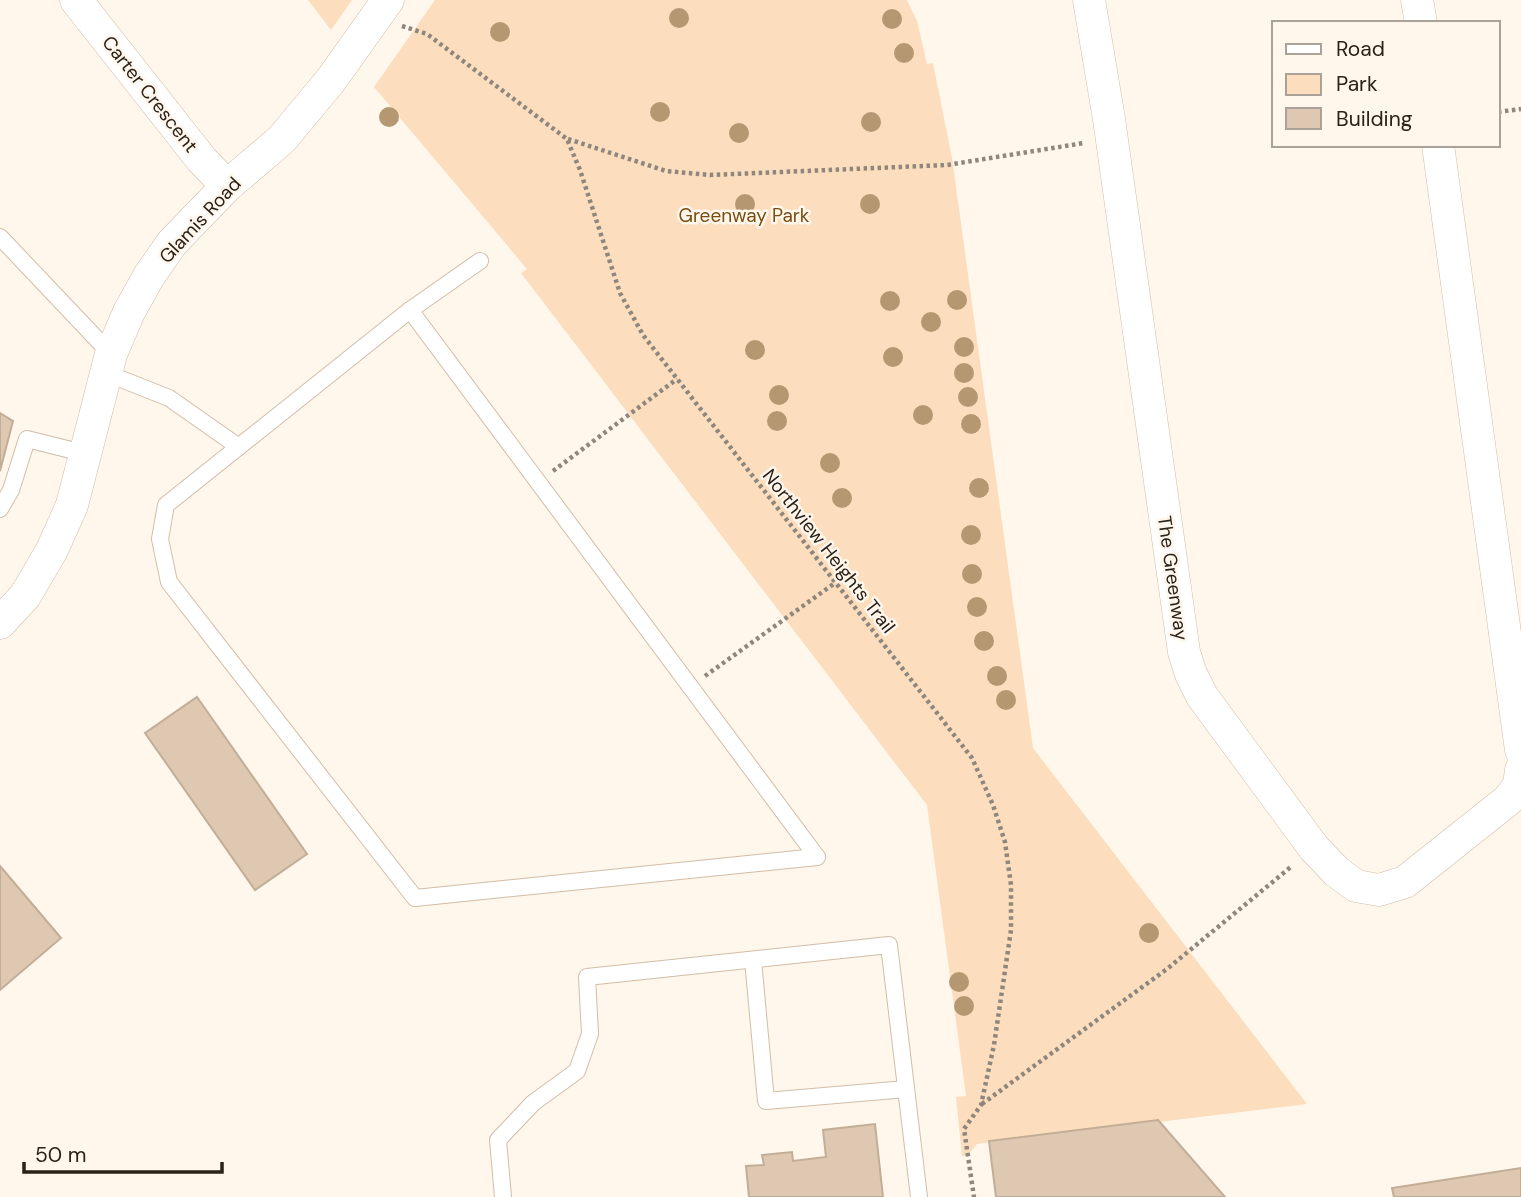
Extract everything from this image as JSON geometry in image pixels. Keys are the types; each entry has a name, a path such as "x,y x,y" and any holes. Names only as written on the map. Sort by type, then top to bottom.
{"street":[{"name":"Carter Crescent","path":"76,0 202,160 227,186"},
{"name":"The Greenway","path":"1089,0 1184,652 1202,696 1314,848 1337,872 1356,886 1379,890 1405,881 1508,800 1519,785 1521,770"},
{"path":"1417,0 1421,21"},
{"name":"Glamis Road","path":"0,623 25,596 52,550 72,505 108,363 129,312 149,276 172,243 227,186 282,139 391,10"},
{"path":"1438,147 1521,750"}],"lane":[{"path":"0,237 108,363 169,398 239,447"},
{"path":"410,310 817,857 415,898 169,582 160,539 166,505 410,310 480,261"},
{"path":"0,509 11,490 27,439 87,454"},
{"path":"503,1197 499,1140 533,1103 577,1071 590,1034 587,977 889,945 919,1197"},
{"path":"753,960 766,1101 906,1089"}],"path":[{"path":"391,10 406,29 427,34 567,139 666,171 710,175 947,165 1111,139"},
{"path":"1500,112 1521,109"},
{"name":"Northview Heights Trail","path":"567,139 580,170 620,293 643,335 972,758 993,805 1005,842 1012,885 1011,930 994,1045 981,1105 964,1129 974,1197"},
{"path":"538,482 677,379"},
{"path":"690,687 835,583"},
{"path":"981,1105 1167,969 1314,848"}],"green space":[{"path":"308,0 352,0 331,30"},
{"name":"Greenway Park","path":"435,0 907,0 917,21 927,64 933,63 952,158 1033,748 1307,1104 977,1144 967,1156 962,1156 956,1097 966,1096 927,805 521,273 527,269 374,87"}],"building":[{"path":"0,413 13,421 0,471"},
{"path":"197,697 307,854 255,890 145,733"},
{"path":"0,866 61,938 0,990"},
{"path":"1158,1120 1225,1197 996,1197 989,1141"},
{"path":"875,1124 883,1197 749,1197 746,1166 764,1165 762,1155 792,1152 793,1161 826,1157 823,1130"},
{"path":"1521,1168 1521,1197 1394,1197 1392,1188"}]}
